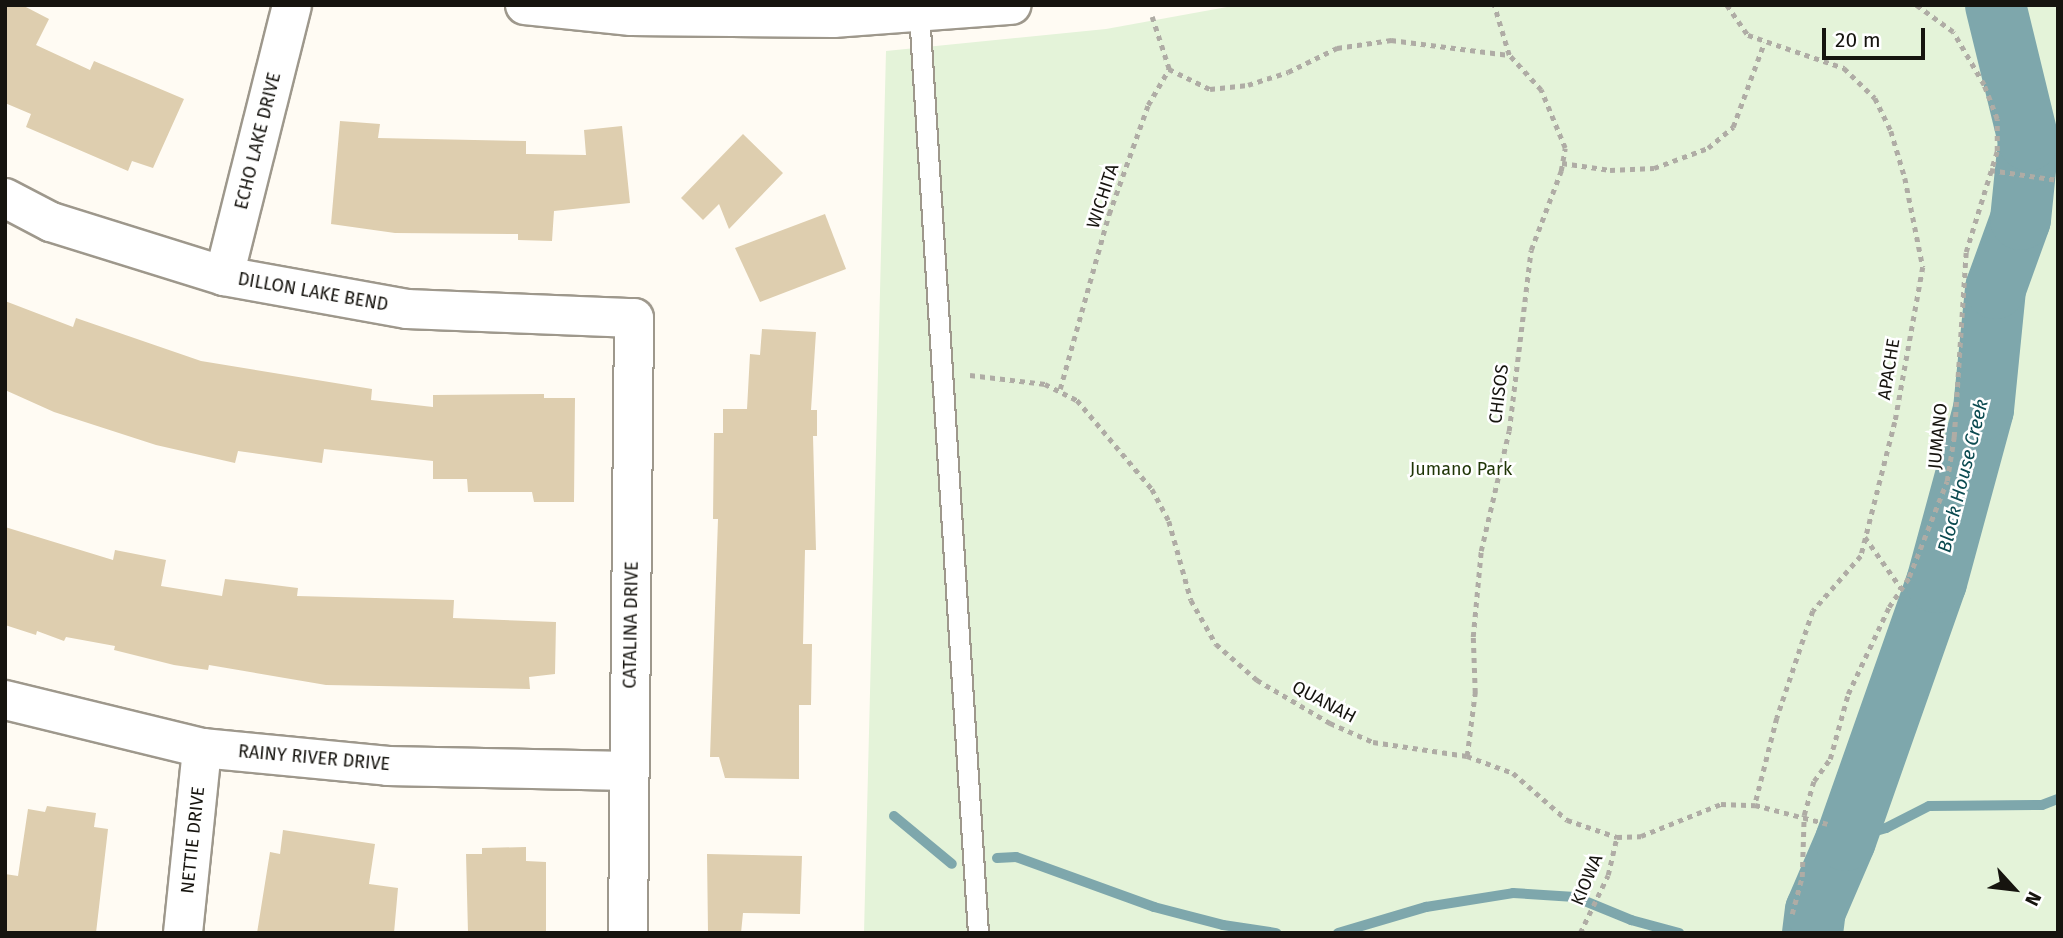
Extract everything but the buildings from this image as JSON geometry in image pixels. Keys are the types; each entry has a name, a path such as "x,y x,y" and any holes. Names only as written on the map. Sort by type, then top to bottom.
{"street":[{"name":"ECHO LAKE DRIVE","path":"224,276 292,5"},
{"path":"525,5 631,16 833,19 918,9 1012,5"},
{"name":"DILLON LAKE BEND","path":"5,198 51,222 224,276 407,309 634,318"},
{"name":"CATALINA DRIVE","path":"628,933 634,318"},
{"name":"RAINY RIVER DRIVE","path":"5,700 202,748 388,766 629,771"},
{"name":"NETTIE DRIVE","path":"183,933 202,748"}],"lane":[{"path":"918,9 978,933"}],"path":[{"path":"1152,17 1169,69 1210,89 1248,85 1337,48 1391,40 1509,55 1494,5"},
{"name":"APACHE","path":"1727,5 1748,35 1764,43 1844,68 1875,99 1891,131 1919,229 1923,267 1895,422 1861,556 1813,611 1777,718 1755,805"},
{"name":"JUMANO","path":"1792,914 1802,877 1804,815 1814,781 1839,736 1848,694 1901,588 1947,481 1954,437 1966,251 1997,150 1997,119 1984,85 1953,32 1916,5"},
{"path":"1562,163 1610,170 1654,168 1708,148 1732,127 1764,43"},
{"name":"CHISOS","path":"1467,756 1475,693 1472,637 1481,551 1508,431 1531,250 1565,148 1541,90 1509,55"},
{"name":"WICHITA","path":"1060,389 1109,214 1148,105 1169,69"},
{"path":"1990,170 2058,180"},
{"path":"941,372 1060,389"},
{"name":"QUANAH","path":"1060,389 1077,400 1152,489 1169,521 1191,600 1216,644 1257,680 1330,723 1373,742 1467,756 1513,773 1567,820 1617,837 1641,836 1721,804 1755,805 1804,815 1828,824"},
{"path":"1864,537 1901,588"},
{"name":"KIOWA","path":"1580,933 1608,875 1617,837"}],"green space":[{"name":"Jumano Park","path":"1238,5 2058,5 2058,933 864,933 886,51 1106,29"}],"waterway":[{"name":"Block House Creek","path":"1812,933 1815,910 1845,840 1936,582 1983,409 1995,288 2020,219 2028,140 1995,5"},
{"path":"1845,840 1886,828 1929,806 2042,805 2058,799"},
{"path":"894,816 952,864"},
{"path":"997,858 1016,857 1154,907 1223,925 1276,933"},
{"path":"1338,933 1426,907 1513,893 1575,897 1631,920 1679,933"}]}
